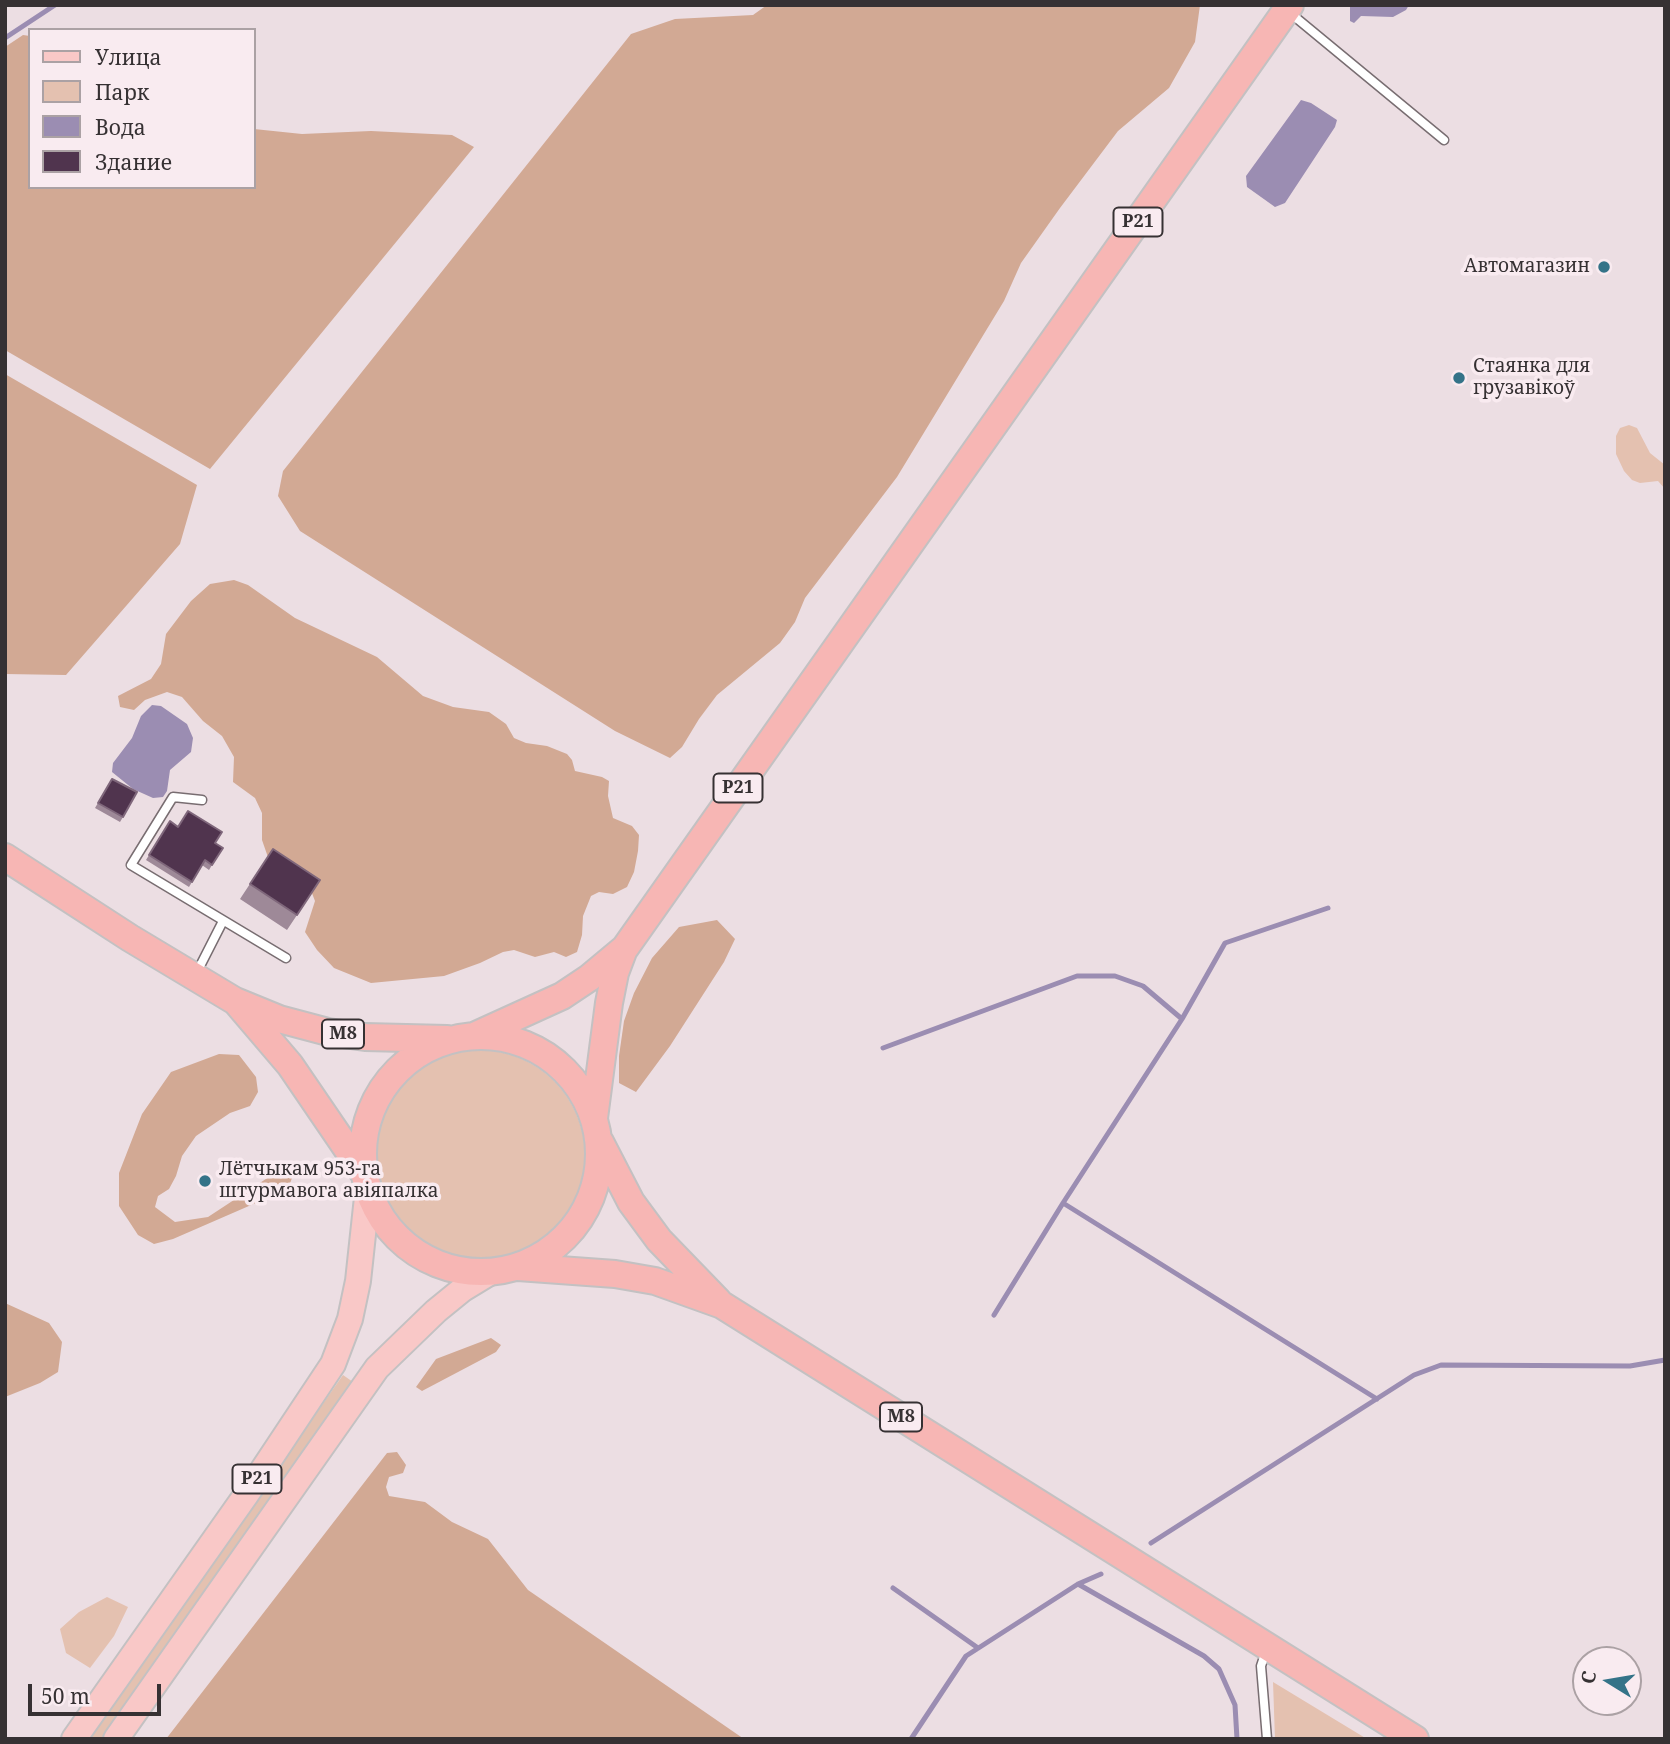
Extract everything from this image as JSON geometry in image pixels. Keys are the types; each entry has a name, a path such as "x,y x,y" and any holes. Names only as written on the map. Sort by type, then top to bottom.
{"highway":[{"name":"Р21","path":"596,1128 609,1003 615,973 625,948 1289,8"},
{"name":"М8","path":"5,857 130,938 235,1001 279,1019 328,1032 365,1037 505,1038 551,1058 568,1074 584,1096 631,1202 659,1240 722,1304 1415,1739"},
{"name":"Р21","path":"465,1038 562,996 625,948"},
{"name":"М8","path":"235,1001 290,1065 320,1106 367,1182"},
{"name":"М8","path":"465,1038 429,1048 408,1062 381,1092 366,1128 364,1148 367,1182 374,1204 398,1238 424,1257 448,1268 467,1272 491,1272 518,1267 615,1274 655,1282 722,1304"},
{"name":"М8","path":"518,1267 549,1251 571,1231 585,1211 594,1190 599,1163 596,1128"}],"main road":[{"name":"Р21","path":"74,1739 246,1495 333,1364 350,1319 358,1281 367,1182"},
{"name":"Р21","path":"116,1739 377,1368 436,1311 463,1289 491,1272"}],"lane":[{"path":"1289,8 1444,140"},
{"path":"202,800 173,797 131,865 286,958"},
{"path":"195,977 223,920"},
{"path":"1267,1739 1261,1666 1268,1648"}],"green space":[{"path":"1629,425 1637,428 1650,453 1665,465 1665,489 1658,481 1640,483 1632,480 1624,471 1616,454 1616,436 1620,428"},
{"path":"479,1050 520,1058 538,1067 554,1081 568,1097 577,1115 585,1156 577,1197 568,1215 554,1231 538,1245 520,1254 479,1262 438,1254 420,1245 404,1231 390,1215 381,1197 373,1156 381,1115 390,1097 404,1081 420,1067 438,1058"},
{"path":"343,1375 353,1382 101,1739 87,1739"},
{"path":"107,1597 128,1607 114,1636 90,1668 66,1653 60,1629 79,1612"},
{"path":"1273,1682 1367,1739 1275,1739"}],"shaded area":[{"path":"767,5 1200,5 1195,42 1169,88 1118,131 1021,263 1004,301 897,477 805,598 795,622 780,643 717,695 682,747 670,758 615,731 300,531 278,496 283,471 631,34 675,19 753,15"},
{"path":"23,35 28,36 28,189 256,189 256,129 302,134 371,131 452,135 474,147 210,469 5,350 5,47"},
{"path":"5,374 197,485 180,544 66,675 5,674"},
{"path":"234,580 248,585 295,618 377,657 423,696 453,707 489,712 506,724 514,738 567,754 575,771 609,781 608,796 613,818 632,826 639,835 638,851 634,872 627,887 613,894 599,892 591,896 583,916 582,935 577,952 566,957 554,952 535,957 514,950 444,976 371,983 334,968 317,950 305,932 315,901 310,888 270,863 262,840 262,813 255,798 233,782 234,757 222,736 203,721 182,697 167,692 145,700 134,710 120,707 118,696 151,679 161,664 166,634 191,601 210,584"},
{"path":"717,920 735,939 724,962 670,1046 636,1092 619,1083 619,1056 624,1021 634,993 652,958 679,927"},
{"path":"219,1054 239,1055 256,1077 258,1092 250,1106 230,1113 196,1136 182,1156 169,1189 158,1196 155,1207 175,1222 208,1217 275,1173 286,1171 292,1178 288,1189 173,1239 154,1244 138,1235 119,1206 119,1173 142,1114 171,1072"},
{"path":"5,1303 49,1323 62,1342 58,1372 40,1383 5,1397"},
{"path":"491,1338 501,1345 496,1352 422,1391 416,1387 436,1359"},
{"path":"397,1452 406,1465 403,1473 389,1477 386,1487 389,1496 425,1502 452,1522 488,1539 528,1590 744,1739 166,1739 387,1453"}],"water":[{"path":"1350,5 1409,5 1406,10 1393,17 1361,16 1354,23 1350,21"},
{"path":"1301,100 1311,103 1337,120 1285,203 1275,207 1247,187 1246,176"},
{"path":"152,705 161,706 187,724 193,738 191,752 170,770 167,791 163,797 153,798 133,789 112,772 113,763 132,738 141,716"}],"building":[{"path":"112,779 137,792 123,817 98,803"},
{"path":"188,811 222,832 215,843 223,848 212,865 205,860 192,882 149,855 170,821 178,827"},
{"path":"273,849 320,880 297,915 250,884"}],"waterway":[{"path":"5,38 55,5"},
{"path":"1328,908 1225,943 1182,1019 1063,1203 1377,1399"},
{"path":"883,1048 1077,976 1115,976 1143,986 1182,1019"},
{"path":"994,1315 1063,1203"},
{"path":"1151,1543 1414,1375 1441,1365 1630,1366 1665,1360"},
{"path":"911,1739 966,1656 1078,1584 1101,1574"},
{"path":"1078,1584 1204,1656 1219,1669 1235,1705 1237,1739"},
{"path":"893,1588 978,1648"}],"place":[{"name":"Автомагазин","path":"1604,267"},
{"name":"Стаянка для грузавікоў","path":"1459,378"},
{"name":"Лётчыкам 953-га штурмавога авіяпалка","path":"205,1181"}]}
